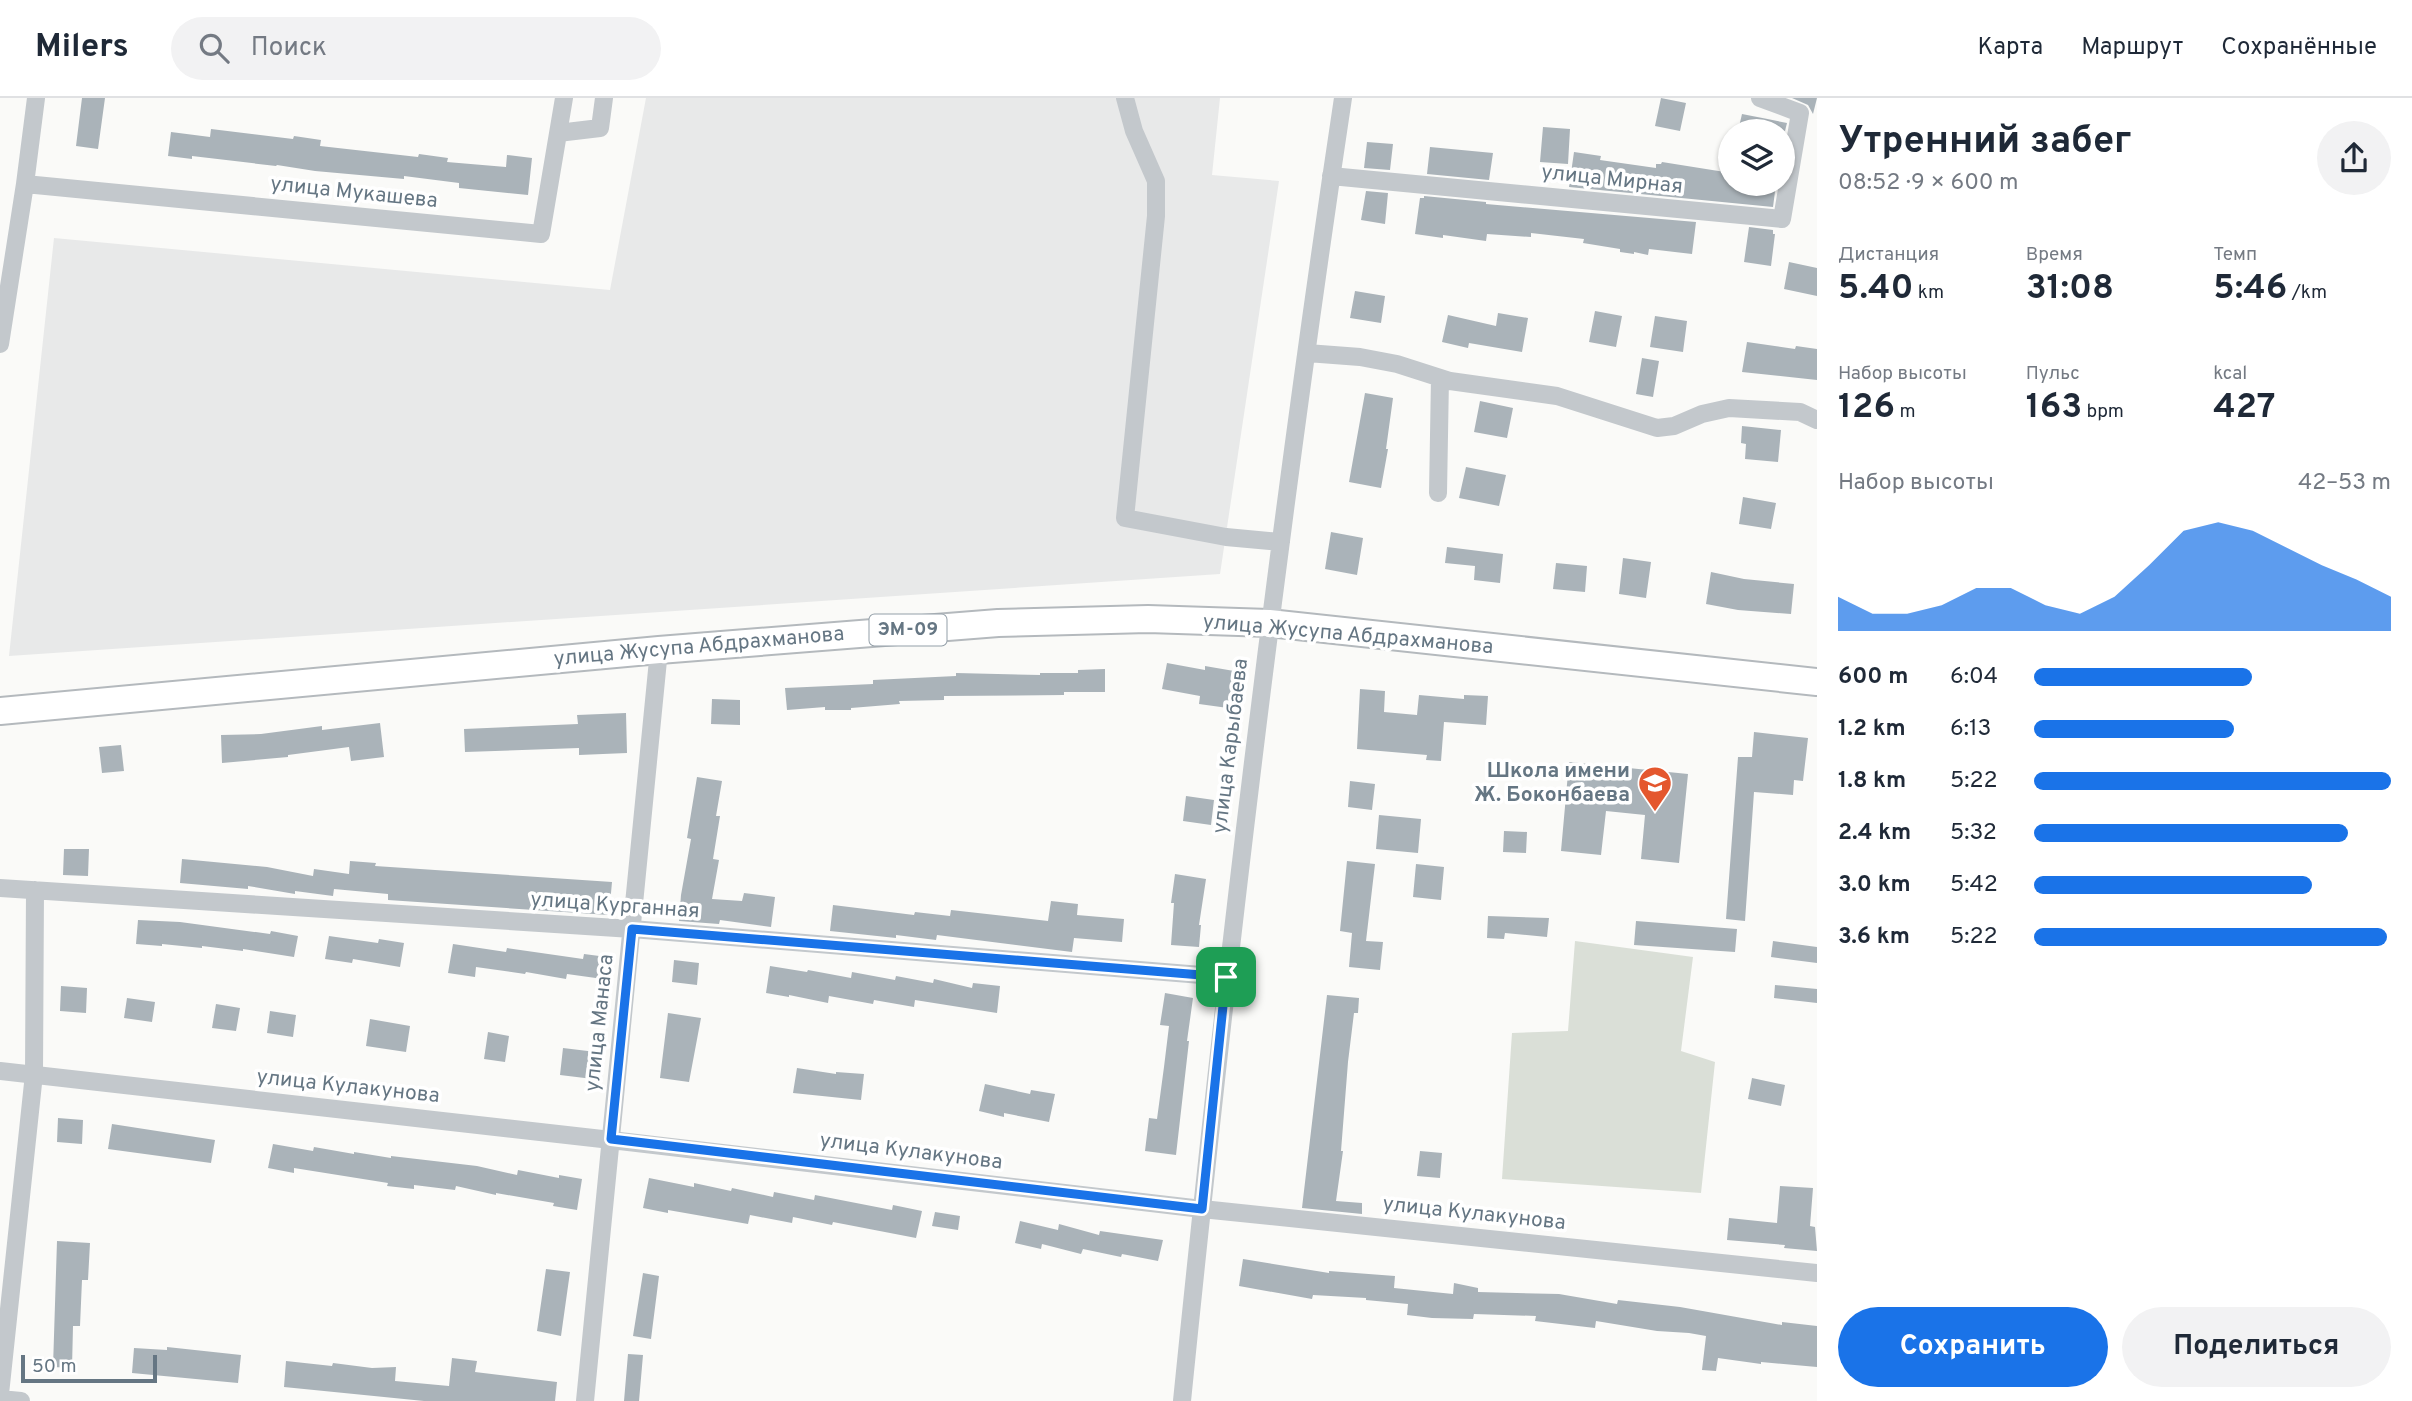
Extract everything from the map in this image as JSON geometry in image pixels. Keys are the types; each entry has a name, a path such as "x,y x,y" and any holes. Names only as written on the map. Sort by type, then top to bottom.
{"highway":[{"name":"улица Жусупа Абдрахманова","path":"0,711 659,650 998,623 1148,619 1269,623 1817,682"}],"street":[{"path":"0,345 36,98"},
{"name":"улица Мукашева","path":"25,184 541,234 564,98"},
{"path":"558,133 600,128 604,98"},
{"path":"1125,98 1134,131 1156,181 1156,216 1125,518 1226,537 1281,542"},
{"name":"улица Карыбаева","path":"1182,1401 1226,977 1269,623 1343,98"},
{"name":"улица Мирная","path":"1331,176 1782,219 1800,113 1760,98"},
{"path":"1307,353 1360,357 1397,364 1440,378 1557,396 1657,428 1674,426 1702,414 1729,408 1800,412 1817,420"},
{"path":"1438,493 1440,378"},
{"name":"улица Манаса","path":"585,1401 659,650"},
{"name":"улица Курганная","path":"0,888 632,929 1226,977"},
{"path":"0,1394 34,1074 35,890"},
{"name":"улица Кулакунова","path":"0,1072 611,1139 1202,1209 1817,1273"},
{"path":"0,1399 21,1401"}],"shaded area":[{"path":"646,98 1220,98 1212,175 1279,181 1220,574 9,656 54,238 610,290"},
{"path":"1575,941 1693,957 1681,1051 1715,1062 1701,1193 1502,1179 1512,1033 1568,1031"}],"building":[{"path":"82,98 105,98 98,149 76,146"},
{"path":"1661,98 1686,103 1680,131 1655,126"},
{"path":"1792,98 1817,98 1813,114 1808,105"},
{"path":"1742,114 1767,119 1741,119"},
{"path":"1543,127 1570,129 1568,164 1540,162"},
{"path":"211,129 293,139 294,136 321,140 320,146 418,157 419,154 448,158 447,162 506,167 507,155 532,158 528,195 459,188 459,183 404,176 404,179 192,156 192,159 168,156 171,132 210,137"},
{"path":"1367,142 1393,144 1390,170 1364,168"},
{"path":"1430,147 1493,153 1489,180 1427,174"},
{"path":"1574,152 1601,156 1600,160 1656,168 1656,164 1662,162 1718,171 1718,196 1774,196 1773,207 1569,187"},
{"path":"1366,191 1388,193 1385,224 1361,220"},
{"path":"1424,196 1696,222 1692,254 1649,249 1648,255 1634,254 1583,243 1584,239 1531,233 1531,237 1487,234 1486,241 1415,234 1420,198"},
{"path":"1749,227 1773,230 1775,234 1771,266 1744,262"},
{"path":"1789,262 1817,268 1817,296 1784,289"},
{"path":"1355,291 1385,296 1381,323 1350,318"},
{"path":"1595,311 1622,316 1616,347 1589,342"},
{"path":"1498,313 1528,318 1522,352 1469,343 1468,348 1442,342 1448,315 1496,326"},
{"path":"1655,316 1687,321 1683,352 1650,347"},
{"path":"1747,342 1795,349 1796,346 1817,349 1817,380 1742,372"},
{"path":"1642,358 1659,361 1653,397 1636,394"},
{"path":"1365,393 1393,398 1381,488 1349,482"},
{"path":"1480,401 1513,408 1507,438 1474,432"},
{"path":"1742,426 1781,430 1778,462 1745,459 1746,444 1741,443"},
{"path":"1466,467 1506,475 1499,506 1459,498"},
{"path":"1743,497 1776,503 1771,529 1739,524"},
{"path":"1331,532 1363,538 1357,575 1325,569"},
{"path":"1447,547 1503,554 1500,583 1474,580 1475,566 1445,563"},
{"path":"1623,558 1651,562 1646,598 1619,594"},
{"path":"1556,563 1587,566 1585,592 1553,589"},
{"path":"1711,572 1744,579 1794,584 1791,614 1738,610 1706,604"},
{"path":"1167,663 1205,670 1205,666 1234,671 1228,708 1199,704 1200,696 1162,689"},
{"path":"1105,669 1105,692 944,696 944,700 899,701 900,704 851,710 825,710 825,707 787,710 785,688 873,684 873,680 956,676 956,673 1040,675"},
{"path":"1360,689 1385,691 1384,712 1417,715 1419,695 1464,699 1464,695 1488,696 1486,725 1444,722 1441,761 1426,760 1427,755 1357,749"},
{"path":"712,699 740,700 740,725 711,724"},
{"path":"626,713 627,753 579,755 579,748 465,752 464,729 578,724 577,715"},
{"path":"380,723 384,757 351,761 349,747 288,757 222,763 221,735 261,734 322,726 322,730"},
{"path":"1754,732 1808,738 1803,781 1794,780 1793,795 1754,792 1745,921 1726,919 1738,757 1752,757"},
{"path":"121,745 124,771 102,773 99,747"},
{"name":"Школа имени Ж. Боконбаева","path":"1569,762 1688,774 1679,863 1641,859 1645,815 1606,811 1601,855 1561,851"},
{"path":"697,777 722,781 713,859 719,860 712,899 742,901 744,893 775,897 771,927 720,920 719,924 679,921 691,839 687,838"},
{"path":"1350,781 1375,784 1372,810 1348,807"},
{"path":"1186,796 1214,800 1211,825 1183,821"},
{"path":"1379,815 1421,819 1418,853 1376,849"},
{"path":"1504,831 1527,832 1526,853 1503,852"},
{"path":"64,849 89,849 88,876 63,875"},
{"path":"182,859 267,867 313,876 314,869 349,874 350,861 376,863 375,866 612,882 609,915 388,900 388,894 334,889 333,896 295,891 295,894 248,886 248,889 180,883"},
{"path":"1347,861 1375,864 1366,941 1383,942 1380,970 1349,967 1352,933 1340,931"},
{"path":"1416,864 1444,867 1441,900 1413,897"},
{"path":"1175,874 1206,879 1199,925 1199,947 1171,945 1174,903 1171,903"},
{"path":"1051,901 1078,904 1077,915 1124,919 1122,942 1074,938 1072,952 937,935 936,940 830,931 833,905 914,915 915,912 950,916 951,910 1048,921"},
{"path":"1488,916 1549,918 1547,937 1505,933 1504,939 1487,938"},
{"path":"138,920 180,922 270,934 271,931 298,936 294,957 243,949 136,944"},
{"path":"1636,921 1737,929 1735,952 1634,945"},
{"path":"329,936 378,943 379,939 404,943 400,967 353,959 352,963 325,959"},
{"path":"1773,941 1817,947 1817,963 1771,957"},
{"path":"453,944 506,952 507,948 583,959 584,954 607,957 603,979 567,974 566,979 476,967 475,977 448,973"},
{"path":"674,960 699,963 697,985 672,982"},
{"path":"770,966 851,978 852,972 895,980 896,976 933,983 934,979 972,988 973,983 1000,986 997,1013 915,1000 914,1007 874,1000 873,1004 829,996 828,1003 766,993"},
{"path":"1775,985 1817,989 1817,1003 1774,998"},
{"path":"61,986 87,988 86,1013 60,1011"},
{"path":"1165,993 1193,998 1176,1155 1145,1151 1149,1118 1157,1119 1164,1067 1169,1026 1160,1025"},
{"path":"1327,995 1359,998 1358,1013 1354,1013 1348,1062 1343,1151 1336,1201 1362,1203 1362,1214 1302,1208"},
{"path":"127,998 155,1002 152,1022 124,1018"},
{"path":"216,1004 240,1008 236,1031 212,1028"},
{"path":"270,1011 296,1015 293,1037 267,1033"},
{"path":"668,1013 701,1018 689,1082 660,1078"},
{"path":"370,1019 410,1026 406,1052 366,1046"},
{"path":"488,1032 509,1036 505,1062 484,1059"},
{"path":"563,1048 596,1052 593,1079 560,1075"},
{"path":"797,1068 836,1074 864,1074 861,1100 793,1093"},
{"path":"1752,1078 1785,1085 1781,1106 1748,1099"},
{"path":"985,1084 1030,1094 1031,1090 1055,1094 1049,1122 979,1111"},
{"path":"58,1118 83,1120 82,1144 57,1142"},
{"path":"112,1124 215,1140 211,1163 108,1149"},
{"path":"273,1144 313,1151 314,1147 354,1154 477,1166 517,1175 518,1170 559,1178 559,1175 582,1179 577,1210 553,1206 554,1203 456,1186 455,1190 414,1185 414,1189 294,1168 294,1173 268,1168"},
{"path":"1420,1151 1442,1153 1440,1178 1417,1176"},
{"path":"649,1178 694,1187 694,1183 731,1191 732,1188 773,1197 774,1192 814,1200 815,1195 892,1210 893,1205 922,1211 916,1238 793,1217 792,1223 750,1215 748,1224 643,1208"},
{"path":"1780,1186 1813,1188 1810,1226 1815,1227 1817,1251 1727,1240 1729,1218 1777,1223"},
{"path":"935,1212 960,1216 958,1230 932,1226"},
{"path":"1020,1221 1058,1230 1059,1224 1099,1235 1100,1231 1163,1240 1158,1261 1083,1249 1081,1254 1042,1244 1041,1249 1015,1243"},
{"path":"57,1241 90,1243 88,1280 82,1280 80,1326 73,1326 72,1368 53,1367"},
{"path":"1243,1259 1329,1273 1395,1276 1394,1288 1453,1294 1454,1283 1478,1288 1478,1292 1559,1294 1617,1304 1618,1300 1680,1307 1782,1325 1782,1322 1817,1326 1817,1367 1718,1358 1716,1371 1702,1370 1706,1336 1596,1321 1595,1328 1535,1321 1536,1316 1474,1314 1473,1319 1432,1318 1407,1315 1408,1304 1313,1295 1312,1299 1239,1286"},
{"path":"546,1269 570,1272 561,1336 537,1331"},
{"path":"643,1273 659,1276 651,1339 633,1336"},
{"path":"167,1347 241,1355 238,1383 132,1373 134,1348 167,1350"},
{"path":"628,1354 643,1355 639,1401 624,1401"},
{"path":"452,1358 477,1361 475,1372 557,1382 555,1401 424,1401 284,1387 286,1361 332,1366 333,1363 372,1368 396,1367 395,1381 449,1386"}],"place":[{"name":"Школа имени Ж. Боконбаева","path":"1655,813"}],"route":[{"path":"632,929 1226,977 1202,1209 611,1139 632,929"}]}
